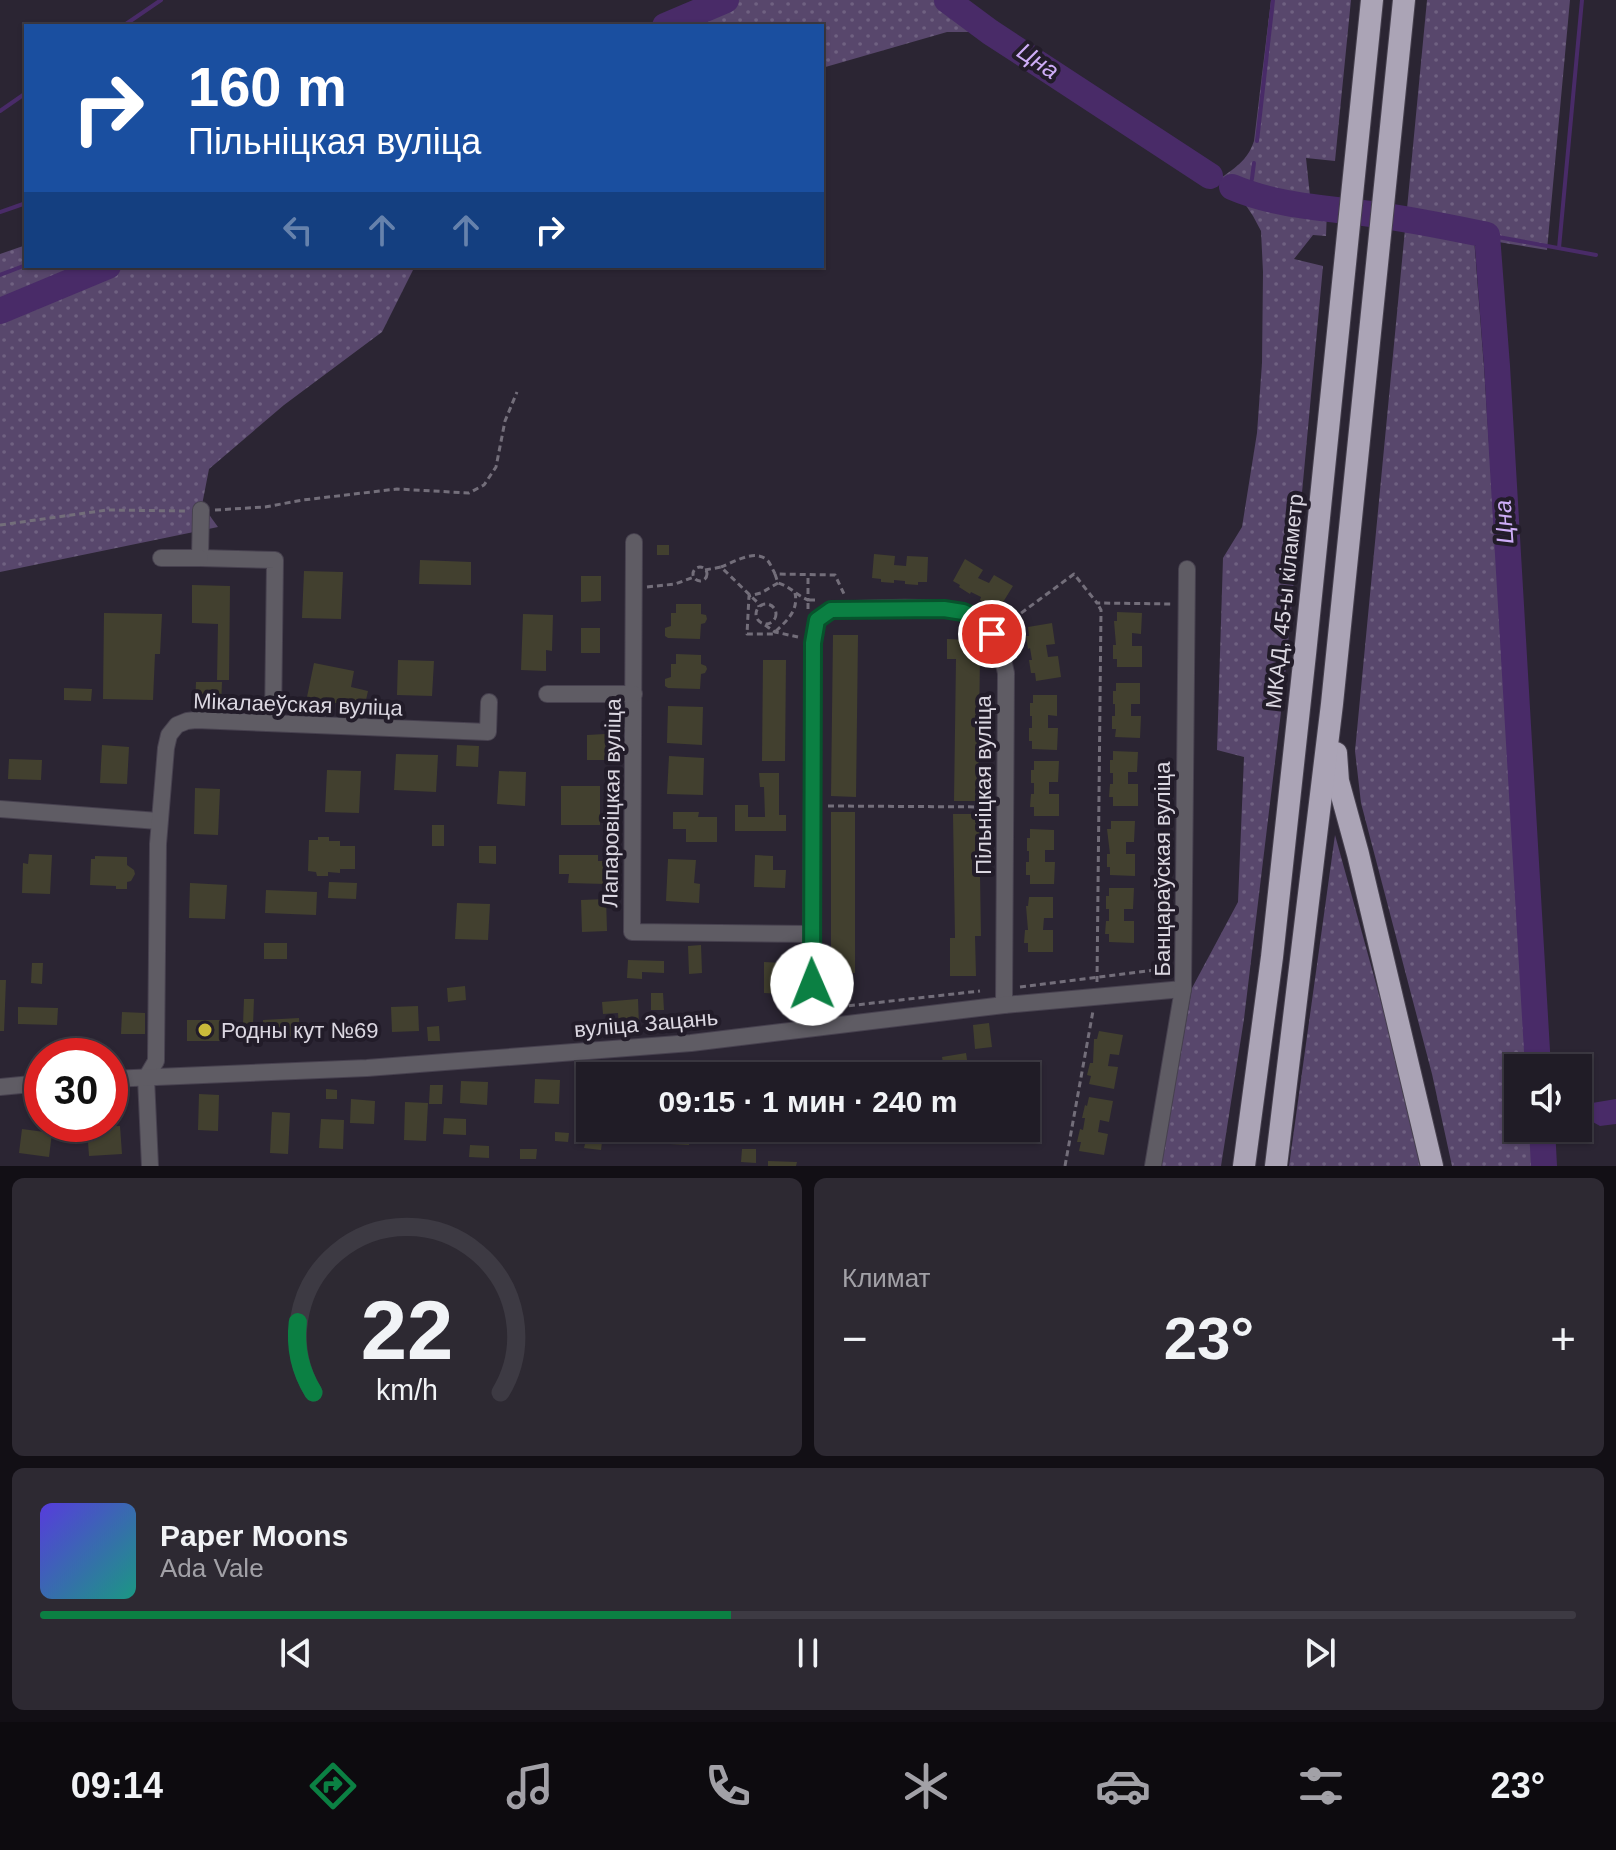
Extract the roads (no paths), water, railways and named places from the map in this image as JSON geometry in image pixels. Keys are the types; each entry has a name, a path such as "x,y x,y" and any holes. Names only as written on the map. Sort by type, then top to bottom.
{"highway":[{"name":"МКАД, 45-ы кіламетр","path":"1244,1166 1305,654 1372,0"},
{"path":"1276,1166 1332,704 1404,0"},
{"path":"1332,704 1338,781 1432,1166"}],"street":[{"path":"200,558 201,510"},
{"name":"Лапаровіцкая вуліца","path":"634,542 632,932 811,934"},
{"path":"161,558 275,560 273,723"},
{"name":"Банцараўская вуліца","path":"1153,1166 1183,989 1187,569"},
{"name":"Пільніцкая вуліца","path":"811,934 813,643 817,620 831,610 944,609 963,612 979,619 992,634 1002,651 1006,673 1004,997"},
{"path":"547,694 634,694"},
{"name":"Мікалаеўская вуліца","path":"150,1166 146,1078 156,1061 158,821 169,735 177,725 196,720 488,732 489,702"},
{"path":"0,809 158,821"},
{"path":"811,934 813,1028"},
{"name":"вуліца Зацань","path":"128,1078 367,1068 691,1043 813,1028 1004,997 1096,1002 1183,989"},
{"path":"0,1087 24,1085"}],"waterway":[{"path":"126,24 161,0"},
{"name":"Цна","path":"670,24 726,0"},
{"name":"Цна","path":"947,0 990,32 1210,176"},
{"path":"1257,141 1273,0"},
{"path":"1559,248 1582,0"},
{"path":"0,111 24,94"},
{"path":"1250,194 1254,163"},
{"name":"Цна","path":"1232,187 1283,202 1400,218 1487,235 1537,1054"},
{"path":"0,212 24,204"},
{"path":"1487,235 1596,255"},
{"path":"0,275 24,266"},
{"name":"Цна","path":"0,311 103,268"},
{"name":"Цна","path":"1543,1142 1544,1166"}],"place":[{"name":"Родны кут №69","path":"205,1030"}]}
